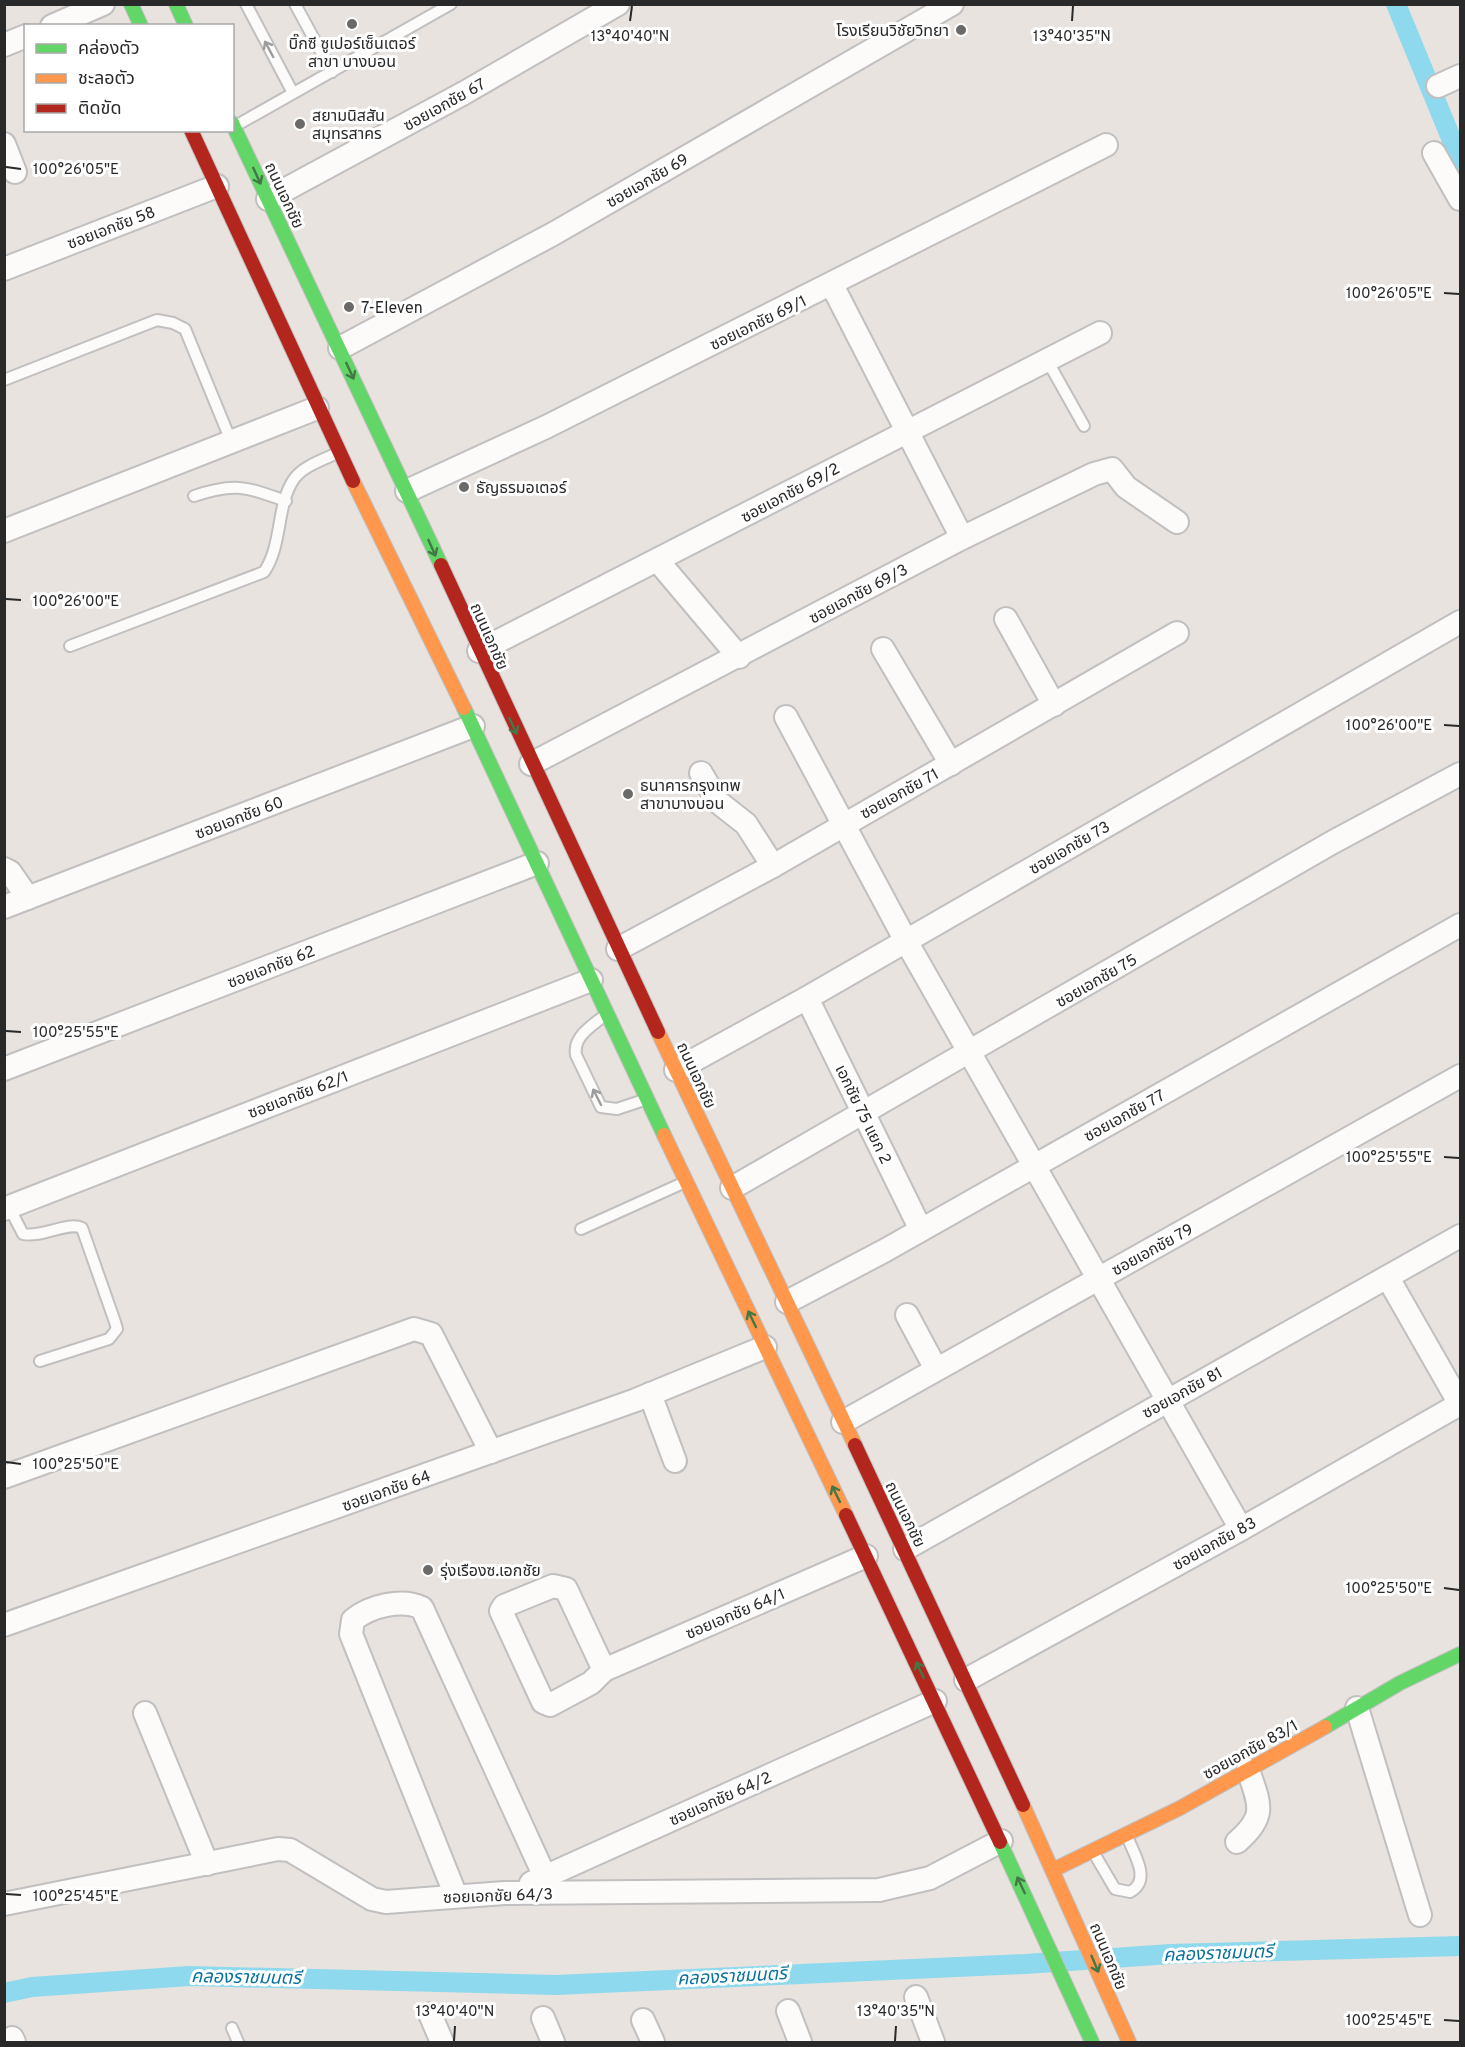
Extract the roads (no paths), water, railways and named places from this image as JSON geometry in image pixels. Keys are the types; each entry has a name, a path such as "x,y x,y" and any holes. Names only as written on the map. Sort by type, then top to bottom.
{"main road":[{"path":"131,4 140,24"},
{"path":"176,4 185,24"},
{"name":"ถนนเอกชัย","path":"234,127 407,491 531,764 732,1188 755,1258 787,1302 905,1549 1081,1931 1129,2043"},
{"path":"192,132 317,408 473,726 647,1099 1001,1841 1092,2043"},
{"path":"729,1271 755,1258"},
{"name":"ซอยเอกชัย 83/1","path":"1053,1870 1093,1852 1248,1770 1357,1708 1461,1654"}],"street":[{"path":"57,24 103,4"},
{"name":"ซอยเอกชัย 67","path":"268,199 464,93 618,4"},
{"name":"ซอยเอกชัย 69","path":"339,348 553,234 952,4"},
{"path":"4,45 24,37"},
{"path":"1438,86 1461,76"},
{"path":"4,144 15,172"},
{"name":"ซอยเอกชัย 69/1","path":"407,491 546,427 832,285 1106,145"},
{"path":"1434,153 1461,199"},
{"name":"ซอยเอกชัย 58","path":"4,269 217,186"},
{"path":"832,285 962,538"},
{"name":"ซอยเอกชัย 69/2","path":"479,651 1100,333"},
{"path":"4,531 317,408"},
{"name":"ซอยเอกชัย 69/3","path":"531,764 739,657 962,538 1109,468 1139,497 1177,522"},
{"path":"658,561 739,657"},
{"path":"1005,620 1054,705"},
{"name":"ซอยเอกชัย 73","path":"676,1070 807,998 1461,622"},
{"name":"ซอยเอกชัย 71","path":"618,949 772,866 1177,633"},
{"path":"883,649 951,764"},
{"path":"786,717 906,941 1036,1165 1241,1529"},
{"name":"ซอยเอกชัย 60","path":"4,907 473,726"},
{"path":"701,773 718,802 746,824 772,866"},
{"name":"ซอยเอกชัย 75","path":"732,1188 1333,842 1461,774"},
{"name":"ซอยเอกชัย 62","path":"4,1069 537,863"},
{"path":"4,869 10,872 28,898"},
{"name":"ซอยเอกชัย 77","path":"787,1302 921,1230 1461,926"},
{"name":"ซอยเอกชัย 62/1","path":"7,1208 591,980"},
{"name":"เอกชัย 75 แยก 2","path":"807,998 921,1230"},
{"name":"ซอยเอกชัย 79","path":"843,1422 1461,1076"},
{"name":"ซอยเอกชัย 81","path":"905,1549 1461,1236"},
{"path":"1388,1278 1460,1404"},
{"path":"907,1315 936,1369"},
{"path":"4,1477 414,1329 431,1334 490,1452"},
{"name":"ซอยเอกชัย 64","path":"4,1625 650,1394 765,1347"},
{"path":"650,1394 675,1461"},
{"name":"ซอยเอกชัย 83","path":"966,1680 1241,1529 1460,1404"},
{"name":"ซอยเอกชัย 64/1","path":"604,1670 566,1589 554,1586 504,1606 501,1611 543,1702 556,1703 591,1683 604,1670 866,1556"},
{"path":"456,1896 351,1634 353,1620 362,1613 403,1602 422,1608 545,1877"},
{"name":"ซอยเอกชัย 64/2","path":"504,1893 545,1877 935,1701"},
{"path":"1357,1708 1420,1915"},
{"path":"145,1713 207,1864"},
{"path":"1237,1842 1255,1825 1259,1816 1260,1805 1248,1770"},
{"name":"ซอยเอกชัย 64/3","path":"4,1904 278,1850 290,1850 372,1899 386,1902 504,1893 879,1890 930,1878 1001,1841"},
{"path":"916,1997 933,2043"},
{"path":"788,2011 800,2043"},
{"path":"430,2014 442,2043"},
{"path":"543,2018 553,2043"},
{"path":"643,2020 653,2043"}],"lane":[{"path":"246,4 293,93"},
{"path":"295,4 332,72"},
{"path":"234,124 451,4"},
{"path":"4,380 157,321 173,322 185,329 231,441"},
{"path":"1047,360 1084,426"},
{"path":"70,646 264,572 272,559 293,480 304,469 339,452"},
{"path":"194,496 222,487 240,487 286,501"},
{"path":"607,1014 577,1039 574,1046 576,1055 601,1107 617,1109 647,1099"},
{"path":"581,1229 686,1181"},
{"path":"7,1208 23,1234 34,1236 71,1226 82,1228 117,1329 110,1339 40,1361"},
{"path":"1093,1852 1115,1889 1130,1892 1142,1881 1141,1872 1126,1833"},
{"path":"232,2028 238,2043"}],"waterway":[{"path":"1396,4 1460,160"},
{"name":"คลองราชมนตรี","path":"4,1993 32,1987 189,1976 556,1985 1025,1964 1171,1954 1460,1946"}],"place":[{"name":"บิ๊กซี ซูเปอร์เซ็นเตอร์ สาขา บางบอน","path":"352,24"},
{"name":"โรงเรียนวิชัยวิทยา","path":"961,30"},
{"name":"สยามนิสสัน สมุทรสาคร","path":"300,124"},
{"name":"7-Eleven","path":"349,307"},
{"name":"ธัญธรมอเตอร์","path":"464,487"},
{"name":"ธนาคารกรุงเทพ สาขาบางบอน","path":"628,794"},
{"name":"รุ่งเรืองซ.เอกชัย","path":"428,1570"}]}
